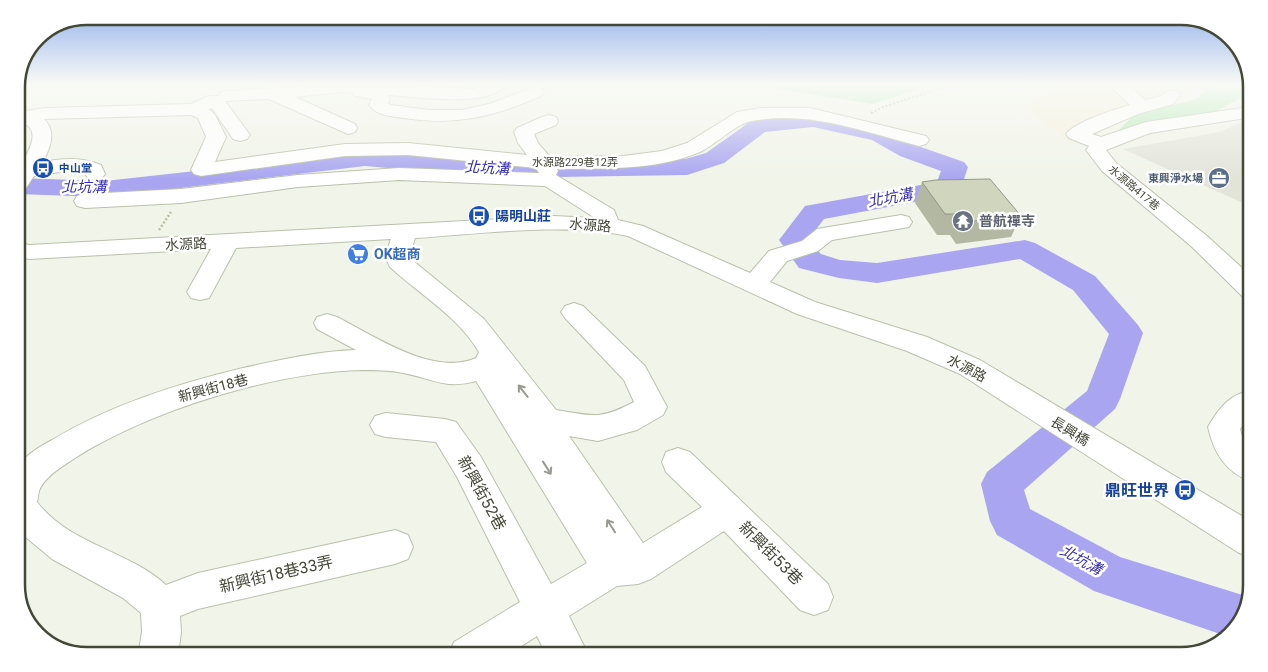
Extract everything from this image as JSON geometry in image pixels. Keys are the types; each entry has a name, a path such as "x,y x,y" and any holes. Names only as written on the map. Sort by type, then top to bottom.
{"street":[{"name":"水源路229巷12弄","path":"207,116 216,137 201,170 354,150 408,148 548,171 664,157 694,147 743,116"},
{"path":"226,116 240,135"},
{"path":"323,116 348,128"},
{"path":"433,116 445,118 461,116"},
{"name":"水源路229巷12弄","path":"828,116 919,140"},
{"path":"1109,116 1076,134 1101,144 1146,128 1224,116"},
{"path":"25,117 36,120 42,129 42,146 25,169"},
{"path":"549,121 524,132 526,143 548,171 606,215 608,225"},
{"name":"水源路417巷","path":"1101,144 1096,150 1117,184 1199,241 1243,283"},
{"path":"25,175 51,167 86,165 94,170 95,174"},
{"path":"85,201 181,196 298,180 399,174 548,171"},
{"path":"753,285 778,256 810,246 825,234 901,222"},
{"name":"水源路","path":"25,251 147,247 553,223 608,225 635,231 806,308 918,344 970,367 1035,409"},
{"path":"405,231 398,254 398,262 418,281 456,307 486,337 488,360 534,425 625,568"},
{"path":"200,292 227,242"},
{"path":"534,425 598,429 626,421 652,408 635,374 574,312"},
{"path":"327,324 402,362"},
{"name":"新興街18巷","path":"25,485 45,460 86,435 195,390 304,365 364,360 402,362 448,376 472,374 488,360"},
{"path":"1242,405 1224,427 1229,447 1243,460"},
{"name":"長興橋","path":"1035,409 1243,536"},
{"name":"新興街52巷","path":"386,425 445,431 469,467 546,609"},
{"name":"新興街53巷","path":"678,462 814,597"},
{"name":"新興街53巷","path":"483,647 546,609 625,568 727,510"},
{"name":"新興街18巷","path":"25,513 53,539 80,556 106,568 145,591 159,606"},
{"name":"新興街18巷33弄","path":"159,606 198,591 395,547"},
{"path":"159,606 162,637 160,647"},
{"path":"546,609 565,647"}],"path":[{"path":"147,247 174,209 170,209"}],"shaded area":[{"path":"1036,116 1115,116 1072,143"},
{"name":"東興淨水場","path":"1243,121 1243,203 1123,149 1220,132"}],"green space":[{"path":"1133,116 1192,116 1118,131"}],"building":[{"path":"990,179 1021,216 964,222 958,214 945,214 922,182 936,180"}],"waterway":[{"name":"北坑溝","path":"25,186 105,189 365,159 500,170 687,167 715,158 759,126 813,120 880,135 909,151 955,167 948,188 815,212 793,240 810,261 839,269 877,273 1025,249 1084,283 1126,333 1102,399 1002,484 1012,521 1110,576 1235,615"}],"place":[{"name":"中山堂","path":"43,168"},
{"name":"東興淨水場","path":"1219,178"},
{"name":"陽明山莊","path":"479,216"},
{"name":"普航禪寺","path":"963,221"},
{"name":"OK超商","path":"358,254"},
{"name":"鼎旺世界","path":"1185,490"}]}
